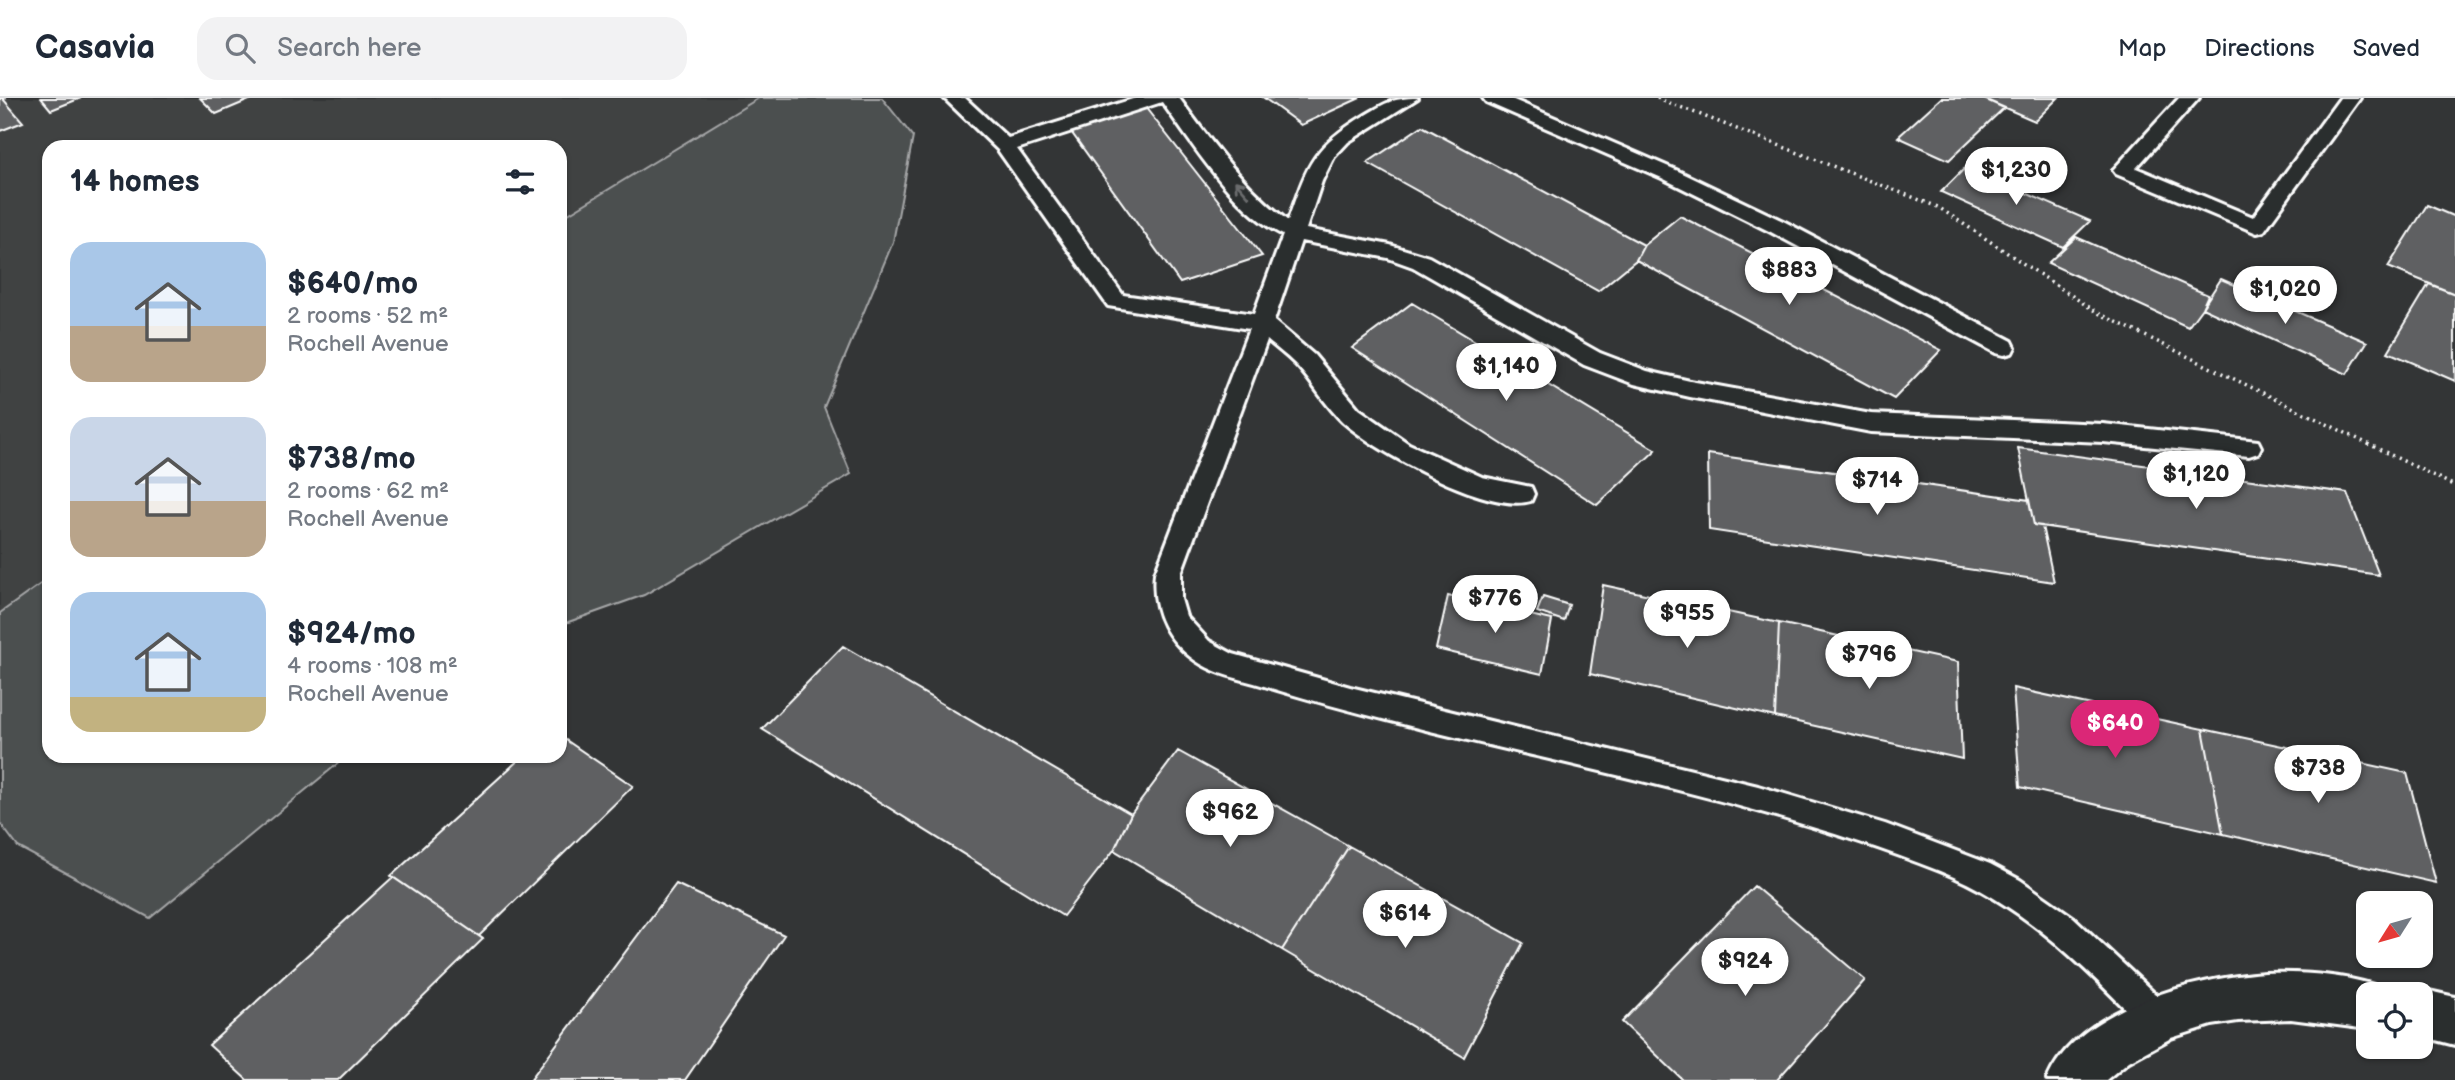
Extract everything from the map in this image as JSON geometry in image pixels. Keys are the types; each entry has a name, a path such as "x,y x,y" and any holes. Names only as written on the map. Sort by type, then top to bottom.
{"street":[{"path":"2072,1080 2083,1068 2133,1030 2186,1007 2266,996 2356,1005"},
{"path":"2433,1015 2455,1021"}],"lane":[{"path":"954,98 1004,146 1116,301 1262,323 1306,360 1351,415 1400,450 1477,486 1522,494"},
{"path":"1004,146 1156,98"},
{"path":"1168,98 1206,148 1264,214 1293,233 1398,252 1421,262 1592,359 1642,378 1871,423 2103,433 2249,447"},
{"path":"1408,98 1353,130 1325,155 1312,181 1168,573 1165,592 1175,625 1188,640 1214,658 1318,692 1708,787 1949,861 2032,902 2082,942 2158,1019"},
{"path":"1493,98 1669,174 1766,221 2004,347"},
{"path":"2189,98 2123,170 2257,226 2350,98"}],"path":[{"path":"1657,98 1938,207 2098,313 2455,485"}],"shaded area":[{"path":"0,98 759,98 567,215 567,140 42,140 42,583 0,613"},
{"path":"759,98 882,98 913,137 893,242 824,407 851,474 644,595 567,622 567,215"},
{"path":"42,583 42,763 338,763 150,918 18,847 0,823 0,613"}],"building":[{"path":"0,98 6,98 3,99 23,122 0,131"},
{"path":"0,98 6,98 3,99 23,122 0,131"},
{"path":"41,98 81,98 51,110"},
{"path":"41,98 81,98 51,110"},
{"path":"200,98 254,98 216,114"},
{"path":"200,98 254,98 216,114"},
{"path":"1264,98 1360,98 1301,125"},
{"path":"1941,98 1982,98 2004,108 1949,160 1898,137"},
{"path":"1982,98 2058,98 2035,121"},
{"path":"1145,107 1262,256 1180,283 1069,129"},
{"path":"1422,126 1644,245 1636,260 1598,291 1367,163"},
{"path":"1966,167 2090,221 2063,247 1941,192"},
{"path":"2427,205 2455,217 2455,294 2388,267"},
{"path":"1680,216 1941,350 1894,399 1636,260 1644,245"},
{"path":"2076,237 2208,295 2202,308 2188,327 2048,263"},
{"path":"2221,279 2367,342 2347,374 2202,308"},
{"path":"2429,284 2455,294 2455,381 2388,352"},
{"path":"1412,303 1656,450 1597,505 1352,348"},
{"path":"2018,448 2347,493 2379,575 2034,525"},
{"path":"1708,454 2029,500 2034,525 2042,526 2054,582 1709,530"},
{"path":"1603,585 1779,623 1775,717 1590,674"},
{"path":"1448,596 1552,620 1542,674 1436,649"},
{"path":"1543,597 1569,605 1564,621 1537,612"},
{"path":"1779,623 1958,662 1962,759 1775,717"},
{"path":"843,646 1131,814 1114,850 1063,916 762,729"},
{"path":"2013,688 2203,729 2223,834 2020,787"},
{"path":"2203,729 2407,773 2436,883 2223,834"},
{"path":"567,741 633,786 479,936 391,876 515,763 567,763"},
{"path":"1178,751 1349,846 1282,950 1114,850 1131,814"},
{"path":"1349,846 1523,943 1464,1057 1282,950"},
{"path":"393,877 483,939 338,1080 247,1080 209,1045"},
{"path":"676,884 784,935 685,1080 530,1080"},
{"path":"1754,886 1865,980 1777,1080 1683,1080 1622,1022"}]}
